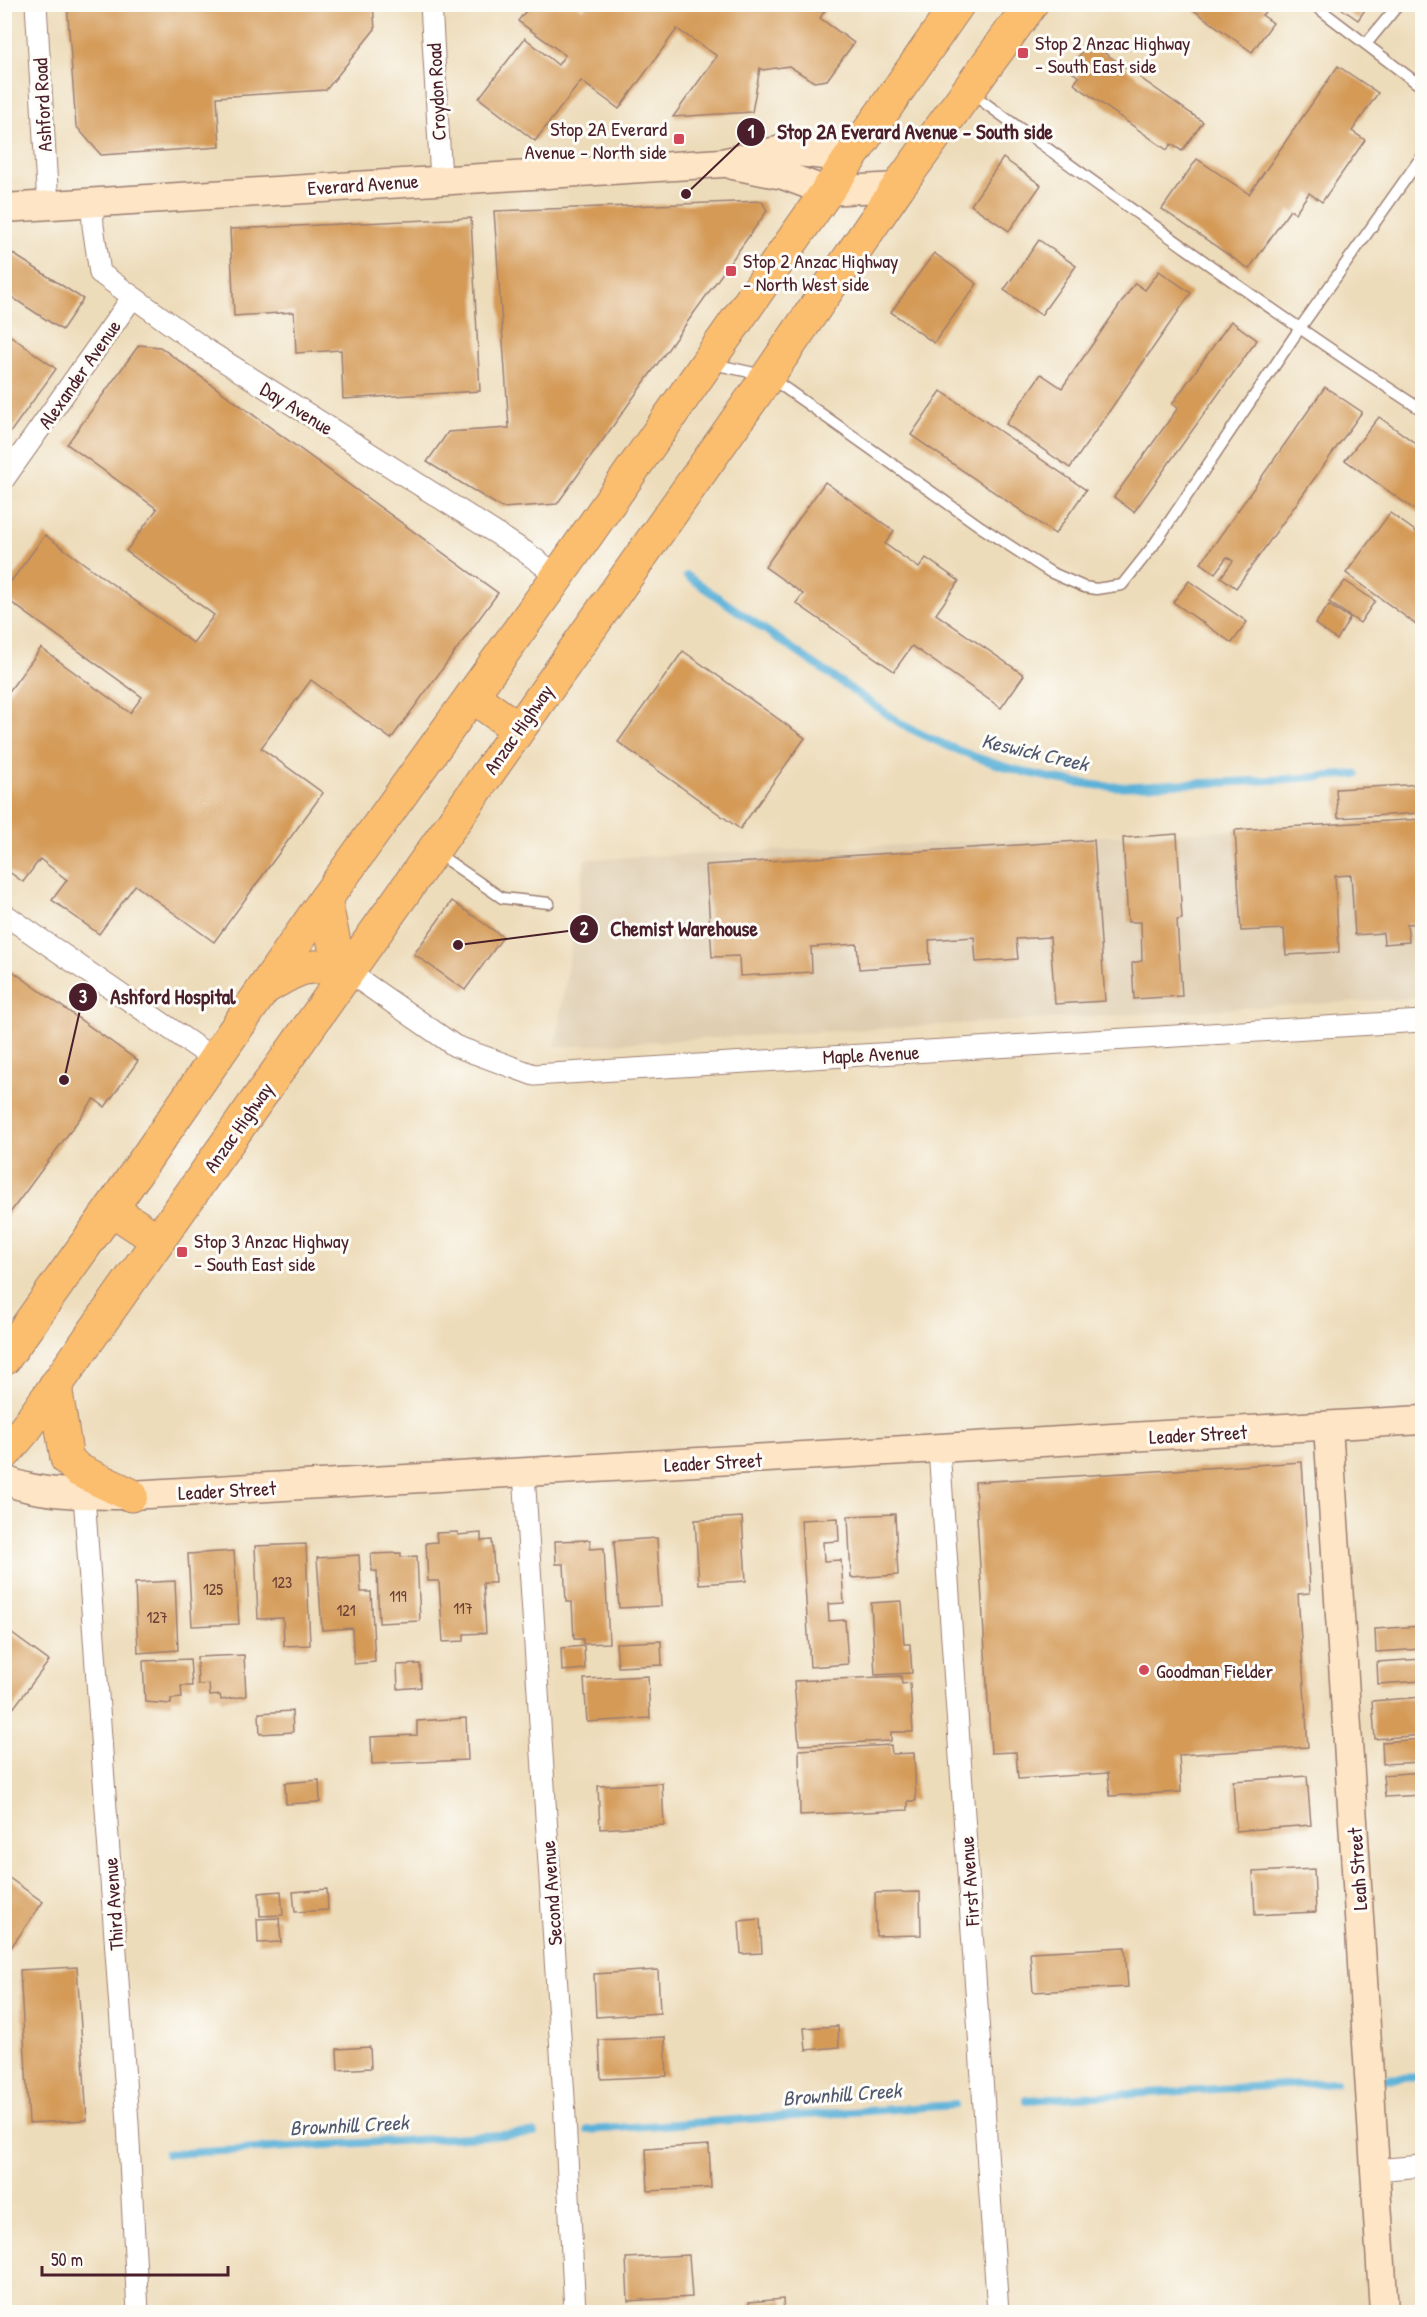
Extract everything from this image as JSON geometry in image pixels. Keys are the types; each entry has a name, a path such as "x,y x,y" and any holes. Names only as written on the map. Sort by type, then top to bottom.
{"highway":[{"path":"7,1359 261,991 558,576 958,4"},
{"name":"Anzac Highway","path":"4,1454 26,1428 768,376 898,187 1031,4"},
{"path":"472,696 518,729"},
{"path":"325,900 336,952 347,971"},
{"path":"261,991 290,973 309,967 321,965 347,971"},
{"path":"111,1209 158,1240"},
{"path":"55,1386 67,1459 78,1470 131,1495"}],"street":[{"name":"Ashford Road","path":"36,4 48,205"},
{"name":"Croydon Road","path":"431,4 441,180"},
{"name":"Everard Avenue","path":"4,208 722,163 782,150 849,158"},
{"name":"Everard Avenue","path":"722,163 783,175 826,192 898,187"},
{"name":"Day Avenue","path":"92,201 100,273 206,350 524,551 558,576"},
{"name":"Alexander Avenue","path":"4,479 132,298"},
{"path":"4,914 214,1059"},
{"name":"Maple Avenue","path":"347,971 455,1046 534,1075 1422,1021"},
{"name":"Leader Street","path":"4,1479 13,1484 84,1495 131,1495 1422,1420"},
{"name":"Leah Street","path":"1328,1426 1384,2313"},
{"name":"First Avenue","path":"939,1449 998,2313"},
{"name":"Second Avenue","path":"525,1473 575,2313"},
{"name":"Third Avenue","path":"84,1495 128,2123 138,2313"},
{"path":"1375,2170 1422,2166"}],"lane":[{"path":"1313,4 1422,87"},
{"path":"1366,44 1399,4"},
{"path":"969,91 1112,196 1300,328 1422,410"},
{"path":"707,363 768,376 953,507 1070,583 1096,589 1122,585 1153,546 1300,328 1422,156"},
{"path":"433,850 502,898 549,903"}],"shaded area":[{"path":"1422,822 1422,998 555,1047 585,859"}],"building":[{"path":"67,4 373,4 375,29 326,90 217,97 220,147 101,155 76,126"},
{"path":"531,4 577,4 583,9 587,4 688,4 693,8 695,4 829,4 820,18 854,43 827,80 814,82 789,66 763,70 760,68 752,112 673,117 717,56 677,29 619,109 581,81 535,141 479,98 525,38 558,65 565,55 518,21"},
{"path":"1185,4 1259,4 1267,10 1262,15 1273,23 1252,52"},
{"path":"1335,4 1369,4 1358,20"},
{"path":"1089,42 1203,122 1182,151 1171,144 1167,150 1074,84 1079,77 1069,70"},
{"path":"1338,66 1378,93 1352,131 1365,140 1322,202 1309,193 1295,213 1290,210 1249,269 1162,209 1197,159 1249,194"},
{"path":"1003,158 1041,185 1009,231 971,205"},
{"path":"762,201 767,211 557,504 502,508 427,462 448,432 509,428 494,211"},
{"path":"471,218 480,391 343,399 341,350 296,353 294,312 234,316 230,229"},
{"path":"1039,240 1076,266 1041,315 1004,290"},
{"path":"4,248 83,299 62,330 10,296 4,305"},
{"path":"934,253 977,284 934,343 891,312"},
{"path":"1159,271 1191,293 1070,468 1006,424 1041,374 1062,388 1135,283 1145,290"},
{"path":"1231,321 1257,340 1134,512 1114,497 1178,408 1172,404"},
{"path":"4,331 56,369 4,441"},
{"path":"139,345 160,347 498,593 391,739 311,680 261,748 323,793 214,942 135,885 99,934 52,900 67,880 40,859 23,882 4,868 4,698 41,648 130,713 142,697 4,597 4,591 45,535 193,643 214,615 126,551 157,509 67,444"},
{"path":"1325,387 1362,412 1236,588 1221,577 1233,561 1227,557 1215,573 1201,563"},
{"path":"941,391 1086,490 1055,534 911,435"},
{"path":"1379,417 1422,448 1422,515 1345,460"},
{"path":"825,482 894,531 885,544 919,568 926,558 959,581 936,614 1024,675 1001,708 912,646 894,671 796,603 803,594 765,567"},
{"path":"1390,513 1418,533 1422,527 1422,617 1417,625 1346,573"},
{"path":"1189,581 1247,622 1232,643 1173,602"},
{"path":"1345,581 1375,601 1360,623 1329,602"},
{"path":"1329,605 1350,618 1337,640 1315,624"},
{"path":"683,651 805,738 740,829 618,742"},
{"path":"1422,784 1422,813 1338,818 1336,789"},
{"path":"1422,819 1422,923 1407,924 1409,942 1384,944 1383,933 1355,935 1351,875 1335,876 1339,952 1286,955 1284,929 1241,931 1235,830"},
{"path":"1177,834 1182,919 1177,920 1182,996 1134,999 1132,963 1142,961 1141,922 1128,922 1123,838"},
{"path":"1094,840 1105,1001 1055,1004 1050,937 1016,939 1018,959 976,962 974,937 929,940 930,964 859,969 857,944 811,947 812,972 740,976 739,956 712,957 706,865"},
{"path":"452,901 503,937 465,990 414,954"},
{"path":"4,965 138,1061 105,1107 94,1099 4,1221"},
{"name":"Goodman Fielder","path":"1302,1462 1310,1593 1298,1594 1308,1747 1179,1755 1181,1792 1110,1796 1108,1773 1018,1779 1016,1752 991,1753 975,1482"},
{"path":"895,1514 898,1575 851,1578 848,1516"},
{"path":"742,1517 746,1581 699,1584 695,1520"},
{"path":"838,1518 839,1541 823,1542 824,1561 841,1560 844,1603 828,1604 829,1621 845,1620 848,1664 810,1667 801,1520"},
{"path":"458,1532 458,1535 481,1533 481,1541 492,1540 495,1583 483,1583 486,1633 464,1634 464,1641 443,1642 439,1581 428,1581 426,1543 437,1542 436,1533"},
{"path":"657,1538 661,1606 619,1608 614,1541"},
{"path":"590,1540 590,1549 604,1548 609,1643 583,1644 583,1639 574,1639 572,1602 566,1602 564,1564 556,1564 555,1541"},
{"path":"306,1544 310,1645 284,1646 283,1618 258,1619 255,1546"},
{"path":"234,1551 239,1624 192,1626 188,1554"},
{"path":"401,1553 401,1557 417,1556 420,1621 379,1623 377,1571 372,1571 371,1554"},
{"path":"359,1555 361,1592 371,1592 375,1662 354,1664 352,1628 322,1630 317,1558"},
{"path":"175,1581 178,1650 138,1653 135,1583"},
{"path":"901,1601 904,1644 910,1644 912,1673 875,1675 871,1603"},
{"path":"1422,1626 1422,1649 1376,1652 1375,1629"},
{"path":"4,1628 49,1661 12,1710 4,1704"},
{"path":"661,1641 662,1665 618,1667 616,1643"},
{"path":"584,1646 585,1669 562,1671 561,1648"},
{"path":"244,1655 246,1696 221,1700 220,1695 210,1696 209,1684 198,1685 197,1657"},
{"path":"190,1659 192,1686 181,1686 182,1698 171,1699 171,1704 145,1702 143,1661"},
{"path":"1422,1659 1422,1681 1378,1684 1377,1662"},
{"path":"420,1664 421,1687 398,1689 397,1665"},
{"path":"648,1676 650,1718 587,1722 584,1679"},
{"path":"901,1676 902,1684 910,1683 913,1732 891,1732 891,1741 799,1745 794,1681"},
{"path":"1422,1697 1422,1735 1375,1739 1372,1701"},
{"path":"292,1711 293,1732 260,1734 259,1713"},
{"path":"466,1718 468,1760 372,1764 371,1737 417,1735 417,1721"},
{"path":"1422,1739 1422,1762 1383,1764 1382,1742"},
{"path":"891,1745 892,1754 914,1753 916,1801 908,1801 908,1810 800,1815 799,1750"},
{"path":"1422,1772 1422,1795 1385,1797 1383,1775"},
{"path":"1307,1776 1311,1825 1236,1831 1233,1781"},
{"path":"319,1780 320,1802 286,1804 285,1783"},
{"path":"662,1783 664,1825 600,1829 598,1786"},
{"path":"1314,1869 1316,1912 1255,1915 1253,1872"},
{"path":"5,1875 43,1902 5,1956"},
{"path":"327,1889 328,1910 295,1912 293,1892"},
{"path":"281,1891 283,1915 260,1916 259,1893"},
{"path":"920,1892 921,1935 876,1936 875,1893"},
{"path":"279,1918 281,1942 258,1943 257,1919"},
{"path":"760,1919 762,1953 741,1954 739,1921"},
{"path":"1125,1947 1128,1987 1033,1992 1030,1952"},
{"path":"77,1967 87,2120 29,2123 20,1970"},
{"path":"658,1970 660,2013 596,2017 594,1974"},
{"path":"838,2026 839,2047 806,2050 804,2028"},
{"path":"665,2037 667,2076 601,2079 599,2040"},
{"path":"370,2047 371,2068 338,2070 337,2049"},
{"path":"709,2145 711,2188 648,2191 646,2149"},
{"path":"689,2255 692,2297 628,2301 626,2258"},
{"path":"783,2299 784,2312 750,2312 749,2302"}],"waterway":[{"name":"Keswick Creek","path":"687,576 903,725 927,737 999,765 1049,778 1110,787 1240,782 1356,774"},
{"name":"Brownhill Creek","path":"1381,2079 1422,2077"},
{"name":"Brownhill Creek","path":"1026,2100 1336,2082"},
{"name":"Brownhill Creek","path":"588,2130 955,2105"},
{"name":"Brownhill Creek","path":"167,2154 534,2133"}],"place":[{"name":"Stop 2 Anzac Highway - South East side","path":"1023,53"},
{"name":"Stop 2A Everard Avenue - North side","path":"679,139"},
{"name":"Stop 2A Everard Avenue - South side","path":"686,194"},
{"name":"Stop 2 Anzac Highway - North West side","path":"731,271"},
{"name":"Chemist Warehouse","path":"458,945"},
{"name":"Ashford Hospital","path":"64,1080"},
{"name":"Stop 3 Anzac Highway - South East side","path":"182,1252"},
{"name":"Goodman Fielder","path":"1144,1670"}]}
